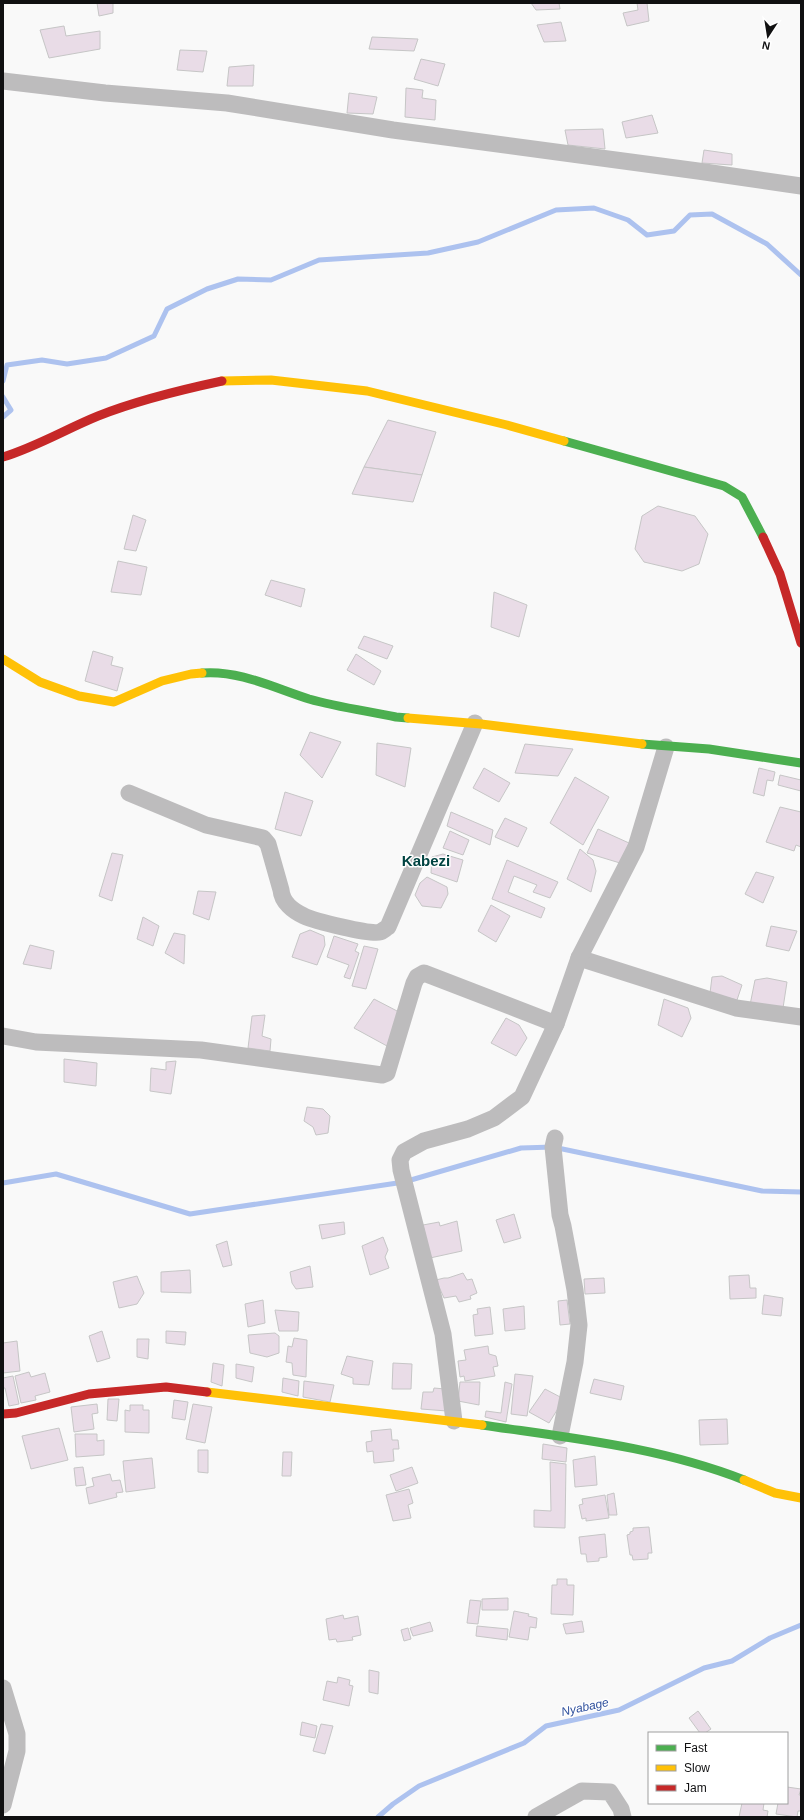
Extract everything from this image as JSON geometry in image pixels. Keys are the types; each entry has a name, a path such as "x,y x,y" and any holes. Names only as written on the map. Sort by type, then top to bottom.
{"street":[{"path":"3,81 105,93 227,103 393,130 698,170 801,186"},
{"path":"3,457 23,451 99,416 172,392 224,380 279,381 366,391 420,403 507,425 724,486 742,497 752,514 780,574 801,643"},
{"path":"3,659 40,682 79,696 114,702 162,681 191,674 218,672 252,679 310,699 396,717 475,723 666,747 709,749 801,763"},
{"path":"130,793 206,825 263,838 268,844 282,898 291,908 305,917 367,933 380,932 388,927 475,723"},
{"path":"454,1421 443,1334 401,1170 401,1156 404,1152 424,1141 468,1129 494,1118 522,1097 556,1024 579,958 636,847 666,747"},
{"path":"579,958 736,1008 801,1017"},
{"path":"3,1036 36,1042 201,1050 382,1075 387,1073 414,983 417,977 424,973 556,1024"},
{"path":"555,1138 553,1147 560,1215 572,1275 579,1325 575,1362 560,1436"},
{"path":"3,1414 16,1413 89,1394 166,1387 454,1421 636,1448 675,1458 742,1479 775,1492 801,1498"},
{"path":"3,1688 17,1734 17,1751 3,1805"},
{"path":"536,1817 582,1791 610,1792 621,1809 623,1817"}],"building":[{"path":"97,3 113,3 113,13 99,16"},
{"path":"531,3 559,3 560,9 536,10"},
{"path":"637,3 647,3 649,21 627,26 623,13 638,10"},
{"path":"561,22 566,41 544,42 537,25"},
{"path":"64,26 66,36 100,31 100,49 49,58 40,30"},
{"path":"372,37 418,39 414,51 369,49"},
{"path":"180,50 207,51 203,72 177,70"},
{"path":"421,59 445,64 438,86 414,79"},
{"path":"254,65 253,86 227,86 229,67"},
{"path":"406,88 423,90 422,98 436,100 435,120 405,117"},
{"path":"349,93 377,97 373,114 347,113"},
{"path":"652,115 658,133 626,138 622,122"},
{"path":"603,129 605,149 568,145 565,130"},
{"path":"704,150 732,154 732,165 702,163"},
{"path":"388,420 436,432 422,475 364,467"},
{"path":"364,467 422,475 413,502 352,494"},
{"path":"658,506 695,516 708,534 699,564 682,571 644,562 635,549 642,516"},
{"path":"133,515 146,520 136,551 124,549"},
{"path":"118,561 147,567 141,595 111,592"},
{"path":"271,580 305,589 301,607 265,595"},
{"path":"494,592 527,605 519,637 491,627"},
{"path":"364,636 393,646 387,659 358,648"},
{"path":"93,651 113,657 111,665 123,668 117,691 85,681"},
{"path":"356,654 381,671 374,685 347,670"},
{"path":"310,732 341,742 322,778 300,755"},
{"path":"377,743 411,748 405,787 376,775"},
{"path":"525,744 573,749 558,776 515,773"},
{"path":"484,768 510,783 499,802 473,788"},
{"path":"759,768 775,772 773,781 767,780 764,796 753,793"},
{"path":"780,775 801,780 801,791 778,785"},
{"path":"575,777 609,797 583,845 550,823"},
{"path":"285,792 313,801 301,836 275,829"},
{"path":"780,807 801,812 801,847 796,845 794,851 766,842"},
{"path":"451,812 493,830 490,845 447,826"},
{"path":"505,818 527,828 518,847 495,837"},
{"path":"598,829 629,843 620,863 587,853"},
{"path":"450,831 469,840 463,855 443,848"},
{"path":"580,849 593,860 596,871 591,892 567,879"},
{"path":"112,853 123,855 112,901 99,896"},
{"path":"443,854 463,860 457,882 431,873 432,857"},
{"path":"507,860 558,882 550,898 533,892 537,885 514,876 508,892 545,908 541,918 492,899"},
{"path":"756,872 774,877 763,903 745,894"},
{"path":"427,877 447,887 448,894 441,908 422,906 415,895 420,883"},
{"path":"198,891 216,892 209,920 193,914"},
{"path":"491,905 510,916 496,942 478,931"},
{"path":"143,917 159,926 153,946 137,939"},
{"path":"771,926 797,931 789,951 766,946"},
{"path":"310,930 324,936 325,945 317,965 292,957 300,934"},
{"path":"174,933 185,935 184,964 165,953"},
{"path":"334,936 358,944 355,951 359,953 350,979 344,977 349,965 327,957"},
{"path":"30,945 54,951 51,969 23,964"},
{"path":"364,946 378,949 366,989 352,986"},
{"path":"722,976 742,985 737,1000 710,993 712,977"},
{"path":"767,978 787,982 783,1008 750,1005 755,980"},
{"path":"374,999 399,1012 387,1046 354,1028"},
{"path":"664,999 688,1008 691,1018 682,1037 658,1025"},
{"path":"265,1015 262,1036 271,1039 270,1051 248,1048 252,1016"},
{"path":"506,1018 519,1025 527,1038 516,1056 491,1043"},
{"path":"64,1059 97,1063 96,1086 64,1082"},
{"path":"176,1061 171,1094 150,1091 151,1068 166,1070 166,1062"},
{"path":"307,1107 323,1109 330,1116 328,1133 316,1135 313,1127 304,1121"},
{"path":"514,1214 521,1238 504,1243 496,1220"},
{"path":"457,1221 462,1251 430,1258 423,1225 439,1222 440,1226"},
{"path":"344,1222 345,1234 322,1239 319,1225"},
{"path":"383,1237 388,1250 385,1257 389,1268 370,1275 362,1246"},
{"path":"227,1241 232,1265 223,1267 216,1245"},
{"path":"310,1266 313,1287 296,1289 292,1283 290,1272"},
{"path":"190,1270 191,1293 161,1292 161,1272"},
{"path":"463,1273 467,1280 472,1279 477,1293 470,1296 471,1299 459,1302 456,1296 444,1298 436,1280"},
{"path":"749,1275 750,1288 756,1288 756,1298 730,1299 729,1276"},
{"path":"137,1276 144,1293 137,1304 119,1308 113,1282"},
{"path":"604,1278 605,1293 585,1294 584,1279"},
{"path":"764,1295 783,1298 781,1316 762,1314"},
{"path":"263,1300 265,1323 248,1327 245,1304"},
{"path":"567,1300 570,1324 560,1325 558,1301"},
{"path":"524,1306 525,1329 505,1331 503,1309"},
{"path":"490,1307 493,1334 475,1336 473,1315 478,1314 477,1309"},
{"path":"275,1310 299,1312 298,1331 279,1331"},
{"path":"102,1331 110,1358 97,1362 89,1336"},
{"path":"166,1331 186,1332 185,1345 166,1343"},
{"path":"275,1333 279,1336 279,1353 267,1357 250,1353 248,1335"},
{"path":"294,1338 307,1340 306,1377 293,1375 292,1363 286,1362 288,1346 292,1347"},
{"path":"137,1339 149,1339 148,1359 137,1357"},
{"path":"17,1341 20,1371 3,1373 3,1343"},
{"path":"488,1346 489,1354 496,1356 498,1366 493,1367 495,1376 465,1381 464,1376 460,1377 458,1361 466,1360 464,1350"},
{"path":"347,1356 373,1361 369,1385 353,1384 353,1378 341,1374"},
{"path":"213,1363 224,1365 222,1386 211,1382"},
{"path":"393,1363 412,1364 411,1389 392,1389"},
{"path":"236,1364 254,1367 252,1382 236,1378"},
{"path":"29,1372 31,1377 45,1373 50,1392 35,1396 36,1400 21,1403 15,1376"},
{"path":"515,1374 533,1376 527,1416 511,1414"},
{"path":"13,1376 19,1404 9,1406 5,1388 3,1388 3,1378"},
{"path":"283,1378 299,1381 298,1396 282,1392"},
{"path":"594,1379 624,1386 621,1400 590,1393"},
{"path":"304,1381 334,1385 330,1402 303,1397"},
{"path":"460,1382 480,1382 479,1405 458,1401"},
{"path":"505,1382 512,1384 506,1422 485,1417 486,1411 501,1413"},
{"path":"434,1388 445,1389 447,1411 421,1409 423,1392 433,1392"},
{"path":"545,1389 564,1399 549,1423 529,1412"},
{"path":"108,1399 119,1399 117,1421 107,1420"},
{"path":"174,1400 188,1402 185,1420 172,1418"},
{"path":"97,1404 98,1413 92,1414 94,1429 74,1432 71,1407"},
{"path":"193,1404 212,1407 205,1443 186,1439"},
{"path":"130,1405 143,1405 143,1410 149,1410 149,1433 125,1432 125,1410 130,1411"},
{"path":"727,1419 728,1444 700,1445 699,1420"},
{"path":"59,1428 68,1460 31,1469 22,1436"},
{"path":"391,1429 392,1440 398,1440 399,1449 393,1449 394,1461 374,1463 373,1451 367,1452 366,1442 372,1441 371,1431"},
{"path":"75,1434 97,1434 97,1441 104,1440 104,1455 76,1457"},
{"path":"543,1444 567,1448 566,1462 542,1459"},
{"path":"198,1450 208,1450 208,1473 198,1472"},
{"path":"283,1452 292,1452 291,1476 282,1476"},
{"path":"595,1456 597,1485 575,1487 573,1460"},
{"path":"152,1458 155,1488 126,1492 123,1461"},
{"path":"550,1462 566,1464 565,1528 534,1527 534,1510 551,1511"},
{"path":"83,1467 86,1485 76,1486 74,1468"},
{"path":"412,1467 418,1483 396,1491 390,1475"},
{"path":"110,1474 112,1481 120,1480 123,1492 116,1493 117,1497 89,1504 86,1488 94,1486 92,1478"},
{"path":"409,1489 413,1503 408,1505 411,1518 393,1521 386,1495"},
{"path":"614,1493 617,1515 609,1515 607,1495"},
{"path":"605,1495 609,1518 586,1521 586,1518 582,1519 579,1505 583,1504 582,1499"},
{"path":"649,1527 652,1553 648,1553 648,1559 633,1560 632,1555 630,1555 627,1535 633,1531 633,1528"},
{"path":"605,1534 607,1557 599,1558 599,1561 587,1562 586,1554 581,1554 579,1537"},
{"path":"557,1579 567,1579 567,1585 574,1585 573,1615 551,1614 552,1585 557,1585"},
{"path":"508,1598 508,1610 482,1610 482,1599"},
{"path":"470,1600 481,1601 478,1624 467,1623"},
{"path":"514,1611 529,1614 528,1616 537,1618 536,1628 530,1627 528,1640 509,1637"},
{"path":"343,1615 344,1619 358,1616 361,1635 352,1637 353,1640 337,1642 336,1639 329,1640 326,1619"},
{"path":"582,1621 584,1632 566,1634 563,1624"},
{"path":"430,1622 433,1631 413,1636 410,1628"},
{"path":"477,1626 508,1629 507,1640 476,1636"},
{"path":"408,1628 411,1639 404,1641 401,1630"},
{"path":"369,1670 379,1672 378,1694 369,1692"},
{"path":"338,1677 350,1680 349,1685 353,1686 349,1706 323,1700 327,1681 337,1683"},
{"path":"698,1711 711,1729 706,1732 699,1732 689,1718"},
{"path":"302,1722 317,1726 315,1738 300,1735"},
{"path":"321,1724 333,1726 325,1754 313,1751"},
{"path":"788,1787 801,1789 799,1795 801,1795 801,1811 798,1811 797,1817 776,1814 778,1804 788,1804"},
{"path":"742,1804 764,1804 763,1810 768,1811 767,1817 739,1817"}],"waterway":[{"path":"3,381 7,365 42,360 67,364 106,358 154,336 167,309 207,289 238,279 271,280 319,260 428,253 478,242 556,210 594,208 628,220 647,235 674,231 690,215 712,214 767,244 801,275"},
{"path":"3,397 11,410 3,417"},
{"path":"3,1183 56,1174 190,1214 404,1182 521,1148 553,1147 762,1191 801,1192"},
{"name":"Nyabage","path":"378,1817 393,1804 419,1786 524,1743 546,1726 619,1710 704,1668 732,1661 770,1638 801,1625"}],"traffic: fast":[{"path":"564,441 724,486 742,497 763,537"},
{"path":"202,673 230,674 270,685 320,702 408,718"},
{"path":"642,744 709,749 801,763"},
{"path":"482,1425 614,1445 680,1459 744,1480"}],"traffic: slow":[{"path":"222,381 271,380 367,391 507,425 564,441"},
{"path":"3,659 40,682 79,696 114,702 162,681 202,673"},
{"path":"408,718 481,724 642,744"},
{"path":"207,1392 482,1425"},
{"path":"744,1480 775,1493 801,1498"}],"traffic: jam":[{"path":"3,457 113,410 159,396 222,381"},
{"path":"763,537 780,574 801,643"},
{"path":"3,1414 16,1413 89,1394 166,1387 207,1392"}],"district":[{"name":"Kabezi","path":"426,861"}]}
